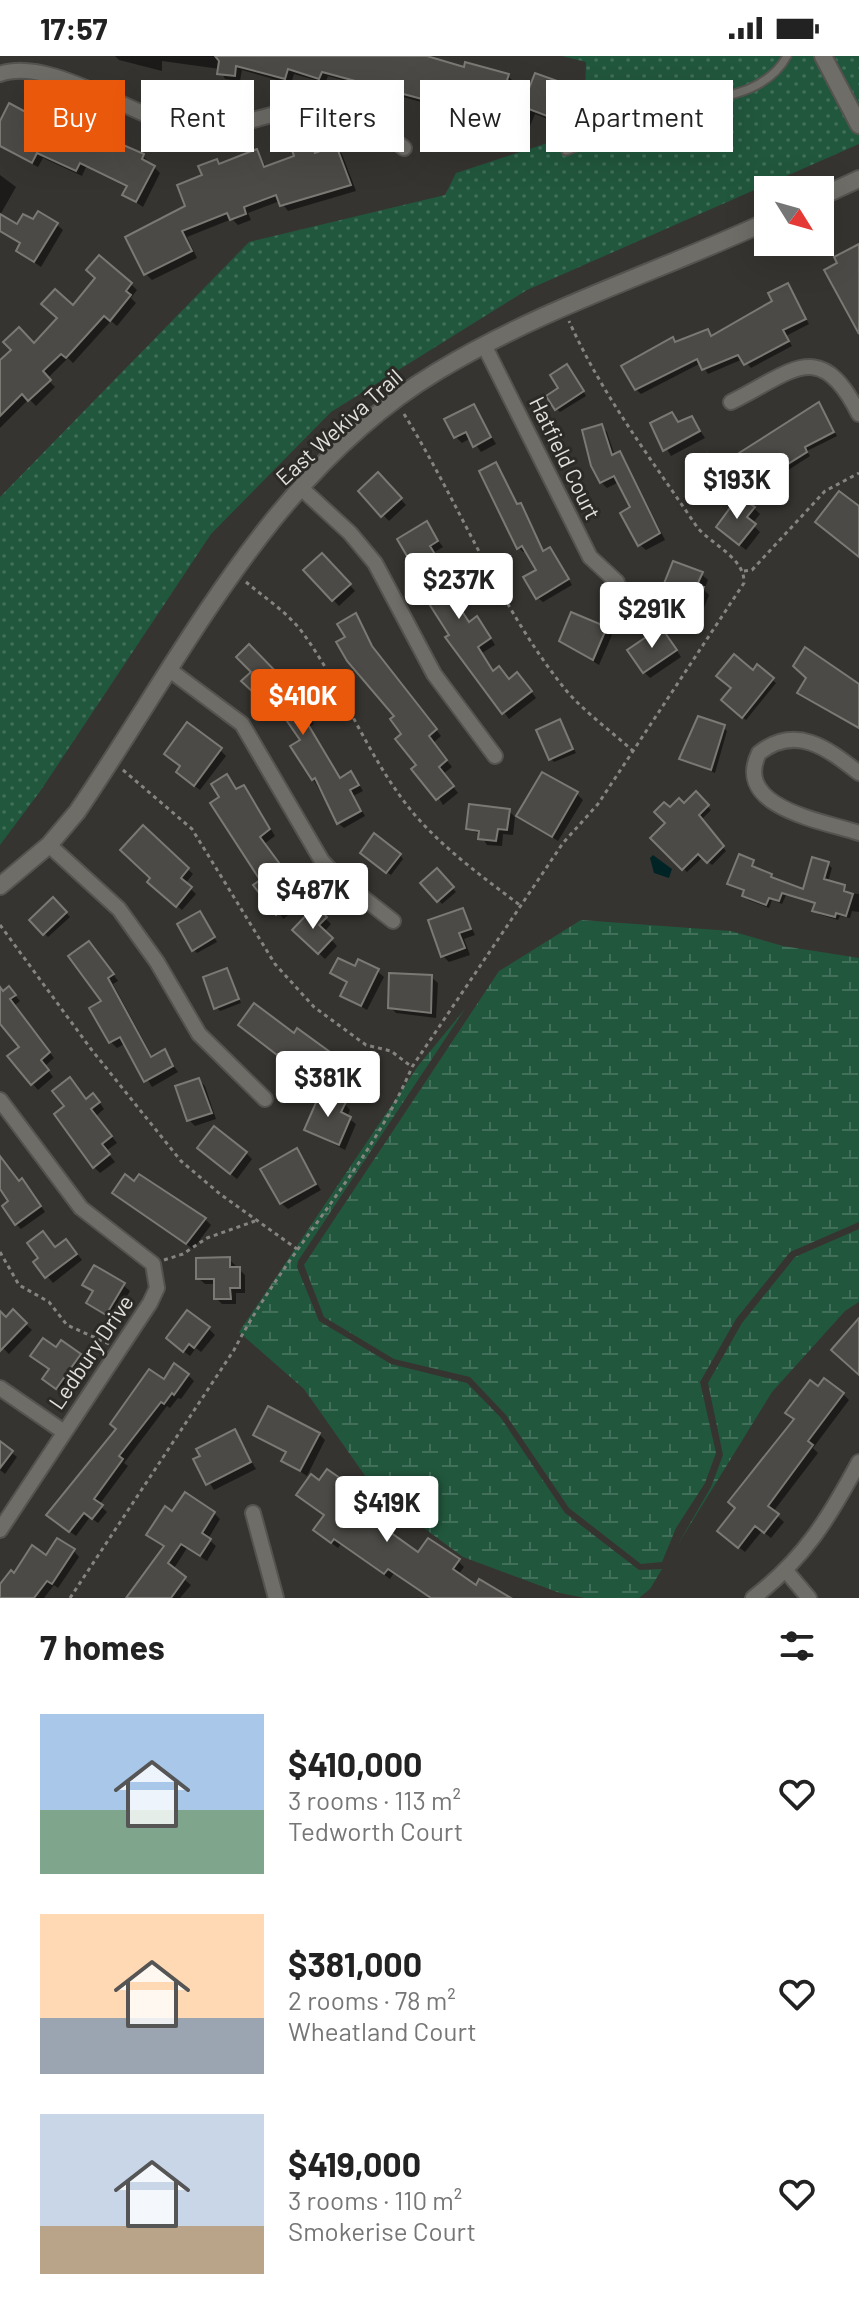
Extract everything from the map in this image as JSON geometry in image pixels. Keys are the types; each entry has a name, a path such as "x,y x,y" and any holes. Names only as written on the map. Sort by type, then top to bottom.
{"street":[{"path":"823,56 859,125"},
{"path":"0,74 20,70 89,87 153,117 209,130 270,113"},
{"path":"834,191 859,179"},
{"name":"East Wekiva Trail","path":"0,886 49,845 77,812 233,573 300,487 396,401 484,345 563,307 754,227"},
{"name":"Hatfield Court","path":"484,345 590,557 617,582"},
{"path":"731,402 800,368 813,366 837,377 859,414"},
{"path":"300,487 350,533 375,563 434,674 495,756"},
{"path":"171,671 242,724 322,861 338,878 393,921"},
{"path":"859,773 810,742 786,738 759,753 753,774 766,798 786,810 859,833"},
{"path":"49,845 119,909 157,962 199,1034 265,1099"},
{"path":"0,1100 81,1208 153,1264"},
{"name":"Ledbury Drive","path":"0,1530 157,1288 153,1264"},
{"path":"0,1388 64,1432"},
{"path":"753,1598 787,1572 832,1511 859,1462"},
{"path":"253,1513 276,1598"},
{"path":"787,1572 809,1598"}],"lane":[{"path":"733,95 777,75 787,56"}],"path":[{"path":"70,1598 402,1092 412,1067 521,906 633,751 744,583 744,571 697,527 608,396 587,360 563,307"},
{"path":"396,401 439,471 519,620 562,686 633,751"},
{"path":"744,571 752,570 825,491 859,473"},
{"path":"233,573 286,614 305,635 365,741 414,813 463,862 521,906"},
{"path":"112,761 192,829 275,964 314,1007 366,1045 391,1051 412,1067"},
{"path":"0,925 91,1049 181,1161 255,1221 297,1249"},
{"path":"153,1264 183,1254 207,1238 255,1221"},
{"path":"0,1252 19,1285 49,1302 67,1325 120,1349"}],"green space":[{"path":"562,56 859,56 859,144 786,176 754,176 754,190 527,290 331,412 211,534 41,790 0,845 0,497 249,242 445,195 456,173 520,152 530,152 530,149 546,143 546,152 733,152 733,80 585,80 586,62"},
{"path":"581,920 731,931 783,946 859,958 859,1222 790,1252 736,1319 700,1382 716,1453 705,1483 676,1528 662,1562 641,1564 569,1508 506,1415 470,1377 394,1359 324,1317 304,1265 499,971"},
{"path":"465,1009 298,1261 297,1267 319,1321 391,1364 467,1383 501,1418 565,1513 639,1570 662,1569 650,1589 639,1598 585,1598 560,1593 463,1557 378,1494 304,1389 239,1332 418,1066"},
{"path":"859,1229 859,1302 845,1311 772,1392 677,1546 711,1487 723,1455 708,1383 742,1323 795,1257"}],"water":[{"path":"653,855 672,869 669,878 654,873 650,858"}],"building":[{"path":"215,56 427,56 464,67 465,62 509,74 507,80 420,80 420,99 404,94 404,80 352,80 322,72 319,79 288,69 285,79 236,66 235,76 217,74 219,61"},
{"path":"535,73 555,80 546,80 546,116 530,109 530,86"},
{"path":"9,103 24,111 24,152 125,152 125,146 144,154 142,159 155,166 136,202 122,195 127,186 80,163 76,171 37,153 32,163 0,146 0,121"},
{"path":"257,149 264,167 294,156 293,152 339,152 351,185 280,206 276,195 244,207 246,214 230,220 227,213 182,231 192,251 144,275 125,237 185,206 177,185 202,175 198,166 217,159 219,164"},
{"path":"38,211 58,223 34,262 16,251 20,243 0,231 0,214 17,224 23,214 33,219"},
{"path":"859,244 859,334 824,270 837,263 834,257"},
{"path":"99,255 132,283 126,291 131,295 110,321 104,316 66,358 61,354 43,371 51,380 28,401 22,394 0,416 0,360 11,350 3,342 19,327 34,343 57,318 41,304 55,289 73,305 95,278 86,270"},
{"path":"788,283 806,319 783,330 789,341 744,365 738,355 702,370 697,359 635,390 621,366 673,337 675,342 708,329 711,336 772,301 768,293"},
{"path":"567,364 584,391 555,410 546,396 558,388 550,375"},
{"path":"819,402 834,432 805,447 807,452 756,484 739,453"},
{"path":"474,404 491,437 473,447 466,432 454,438 444,419"},
{"path":"672,412 678,422 692,416 700,431 663,451 650,423"},
{"path":"602,424 612,455 620,451 660,533 638,546 620,513 630,507 614,476 600,483 591,466 582,430"},
{"path":"707,454 719,464 712,474 722,481 709,499 692,487 698,479 692,474"},
{"path":"496,462 517,504 521,503 543,551 550,547 569,579 536,599 523,577 536,570 522,546 517,549 479,471"},
{"path":"378,472 402,498 381,517 358,491"},
{"path":"839,491 859,506 859,557 815,522"},
{"path":"738,497 755,507 747,517 756,524 739,545 716,527"},
{"path":"427,521 438,541 430,546 439,561 434,564 448,585 453,582 463,598 456,602 469,622 477,616 491,638 478,647 493,671 499,666 509,679 517,672 532,691 502,714 445,637 449,635 419,588 424,585 397,539"},
{"path":"322,553 351,584 332,601 303,570"},
{"path":"673,561 703,572 697,585 704,587 695,610 659,596"},
{"path":"571,612 607,627 593,660 559,641"},
{"path":"356,613 372,646 437,729 429,736 447,760 439,767 454,786 436,800 411,769 416,765 395,739 401,734 390,719 394,716 347,661 336,642 345,637 337,624"},
{"path":"661,627 677,650 643,673 627,650"},
{"path":"249,644 282,678 310,718 306,721 340,778 351,771 359,785 350,790 361,811 337,824 315,778 312,780 290,746 300,740 262,685 254,693 241,681 251,672 236,657"},
{"path":"805,647 859,684 859,728 797,693 806,678 793,666"},
{"path":"734,654 753,670 757,664 774,678 742,718 721,700 731,688 716,676"},
{"path":"698,716 725,725 711,770 679,759"},
{"path":"560,719 573,749 549,760 536,730"},
{"path":"187,722 222,748 194,786 176,772 180,766 164,754"},
{"path":"542,772 578,792 552,837 516,816"},
{"path":"227,774 236,789 244,785 270,829 260,837 302,894 276,915 253,885 260,880 210,803 219,797 211,784"},
{"path":"696,791 709,805 699,815 724,846 707,863 698,854 682,870 650,838 665,823 654,812 664,802 670,807 679,798 684,803"},
{"path":"469,804 510,809 507,830 498,829 496,841 478,839 479,831 466,829"},
{"path":"143,825 189,868 181,878 192,887 176,907 147,882 150,878 120,850"},
{"path":"374,833 401,854 386,873 360,853"},
{"path":"739,854 754,860 752,866 772,874 771,877 803,889 812,857 829,862 824,879 845,885 844,891 853,894 846,916 836,913 835,917 812,911 815,903 782,893 779,901 769,898 766,905 742,896 744,890 727,884"},
{"path":"437,868 454,887 437,902 420,883"},
{"path":"53,897 67,912 43,935 29,920"},
{"path":"315,906 327,917 319,925 333,938 318,954 292,930"},
{"path":"463,908 471,929 459,933 465,948 441,957 428,920"},
{"path":"200,911 215,937 192,951 177,924"},
{"path":"89,941 114,974 108,978 151,1057 165,1049 173,1066 144,1082 120,1037 109,1043 89,1008 101,1001 68,956"},
{"path":"338,958 355,966 358,959 379,969 361,1006 340,996 347,982 330,973"},
{"path":"227,968 239,999 214,1009 203,977"},
{"path":"389,973 432,975 431,1013 388,1008"},
{"path":"9,986 16,995 10,999 50,1052 41,1060 49,1070 31,1085 7,1056 19,1047 0,1024 0,987 3,991"},
{"path":"254,1003 294,1033 297,1028 330,1052 319,1067 303,1056 294,1068 238,1025"},
{"path":"70,1077 86,1099 93,1093 100,1102 91,1109 112,1136 102,1144 110,1154 93,1168 54,1114 64,1106 52,1091"},
{"path":"199,1078 212,1113 187,1121 175,1086"},
{"path":"321,1091 346,1102 341,1112 351,1117 339,1145 304,1130"},
{"path":"214,1126 247,1152 230,1174 197,1148"},
{"path":"297,1148 316,1184 280,1204 260,1169"},
{"path":"0,1156 19,1181 22,1178 41,1206 15,1225 2,1206 8,1201 0,1189"},
{"path":"125,1174 134,1181 139,1174 206,1218 186,1244 112,1193"},
{"path":"43,1231 55,1247 66,1239 77,1254 45,1278 33,1262 38,1258 27,1243"},
{"path":"230,1257 230,1267 240,1267 240,1288 230,1288 231,1299 214,1299 214,1279 196,1279 196,1258"},
{"path":"94,1265 125,1283 106,1315 86,1303 93,1291 82,1285"},
{"path":"13,1309 27,1323 0,1351 0,1311 6,1317"},
{"path":"187,1310 210,1327 194,1348 189,1344 183,1352 166,1338"},
{"path":"859,1318 859,1375 831,1350"},
{"path":"43,1338 56,1347 61,1340 81,1354 56,1389 42,1379 49,1369 30,1356"},
{"path":"174,1363 189,1374 174,1395 172,1393 164,1404 161,1402 119,1456 123,1459 94,1499 103,1505 92,1519 84,1513 69,1532 46,1515 116,1429 110,1424 149,1369 164,1379"},
{"path":"824,1378 844,1393 808,1441 813,1445 768,1506 779,1514 764,1533 755,1526 738,1548 717,1531 735,1508 728,1502 794,1419 785,1413 810,1380 818,1386"},
{"path":"268,1406 320,1433 300,1471 281,1461 286,1452 253,1435"},
{"path":"235,1429 251,1462 206,1485 193,1459 200,1456 196,1449"},
{"path":"0,1441 13,1451 0,1468"},
{"path":"327,1469 357,1490 348,1502 418,1552 428,1538 460,1559 453,1569 476,1585 479,1579 511,1598 431,1598 388,1569 384,1574 334,1539 331,1543 313,1530 324,1515 296,1495 311,1474 319,1480"},
{"path":"185,1492 215,1512 202,1533 211,1539 200,1556 181,1544 168,1563 186,1577 171,1598 126,1598 164,1546 146,1535 165,1506 172,1511"},
{"path":"57,1538 75,1549 52,1584 47,1581 34,1598 0,1598 0,1584 11,1570 14,1573 32,1545 46,1555"}]}
